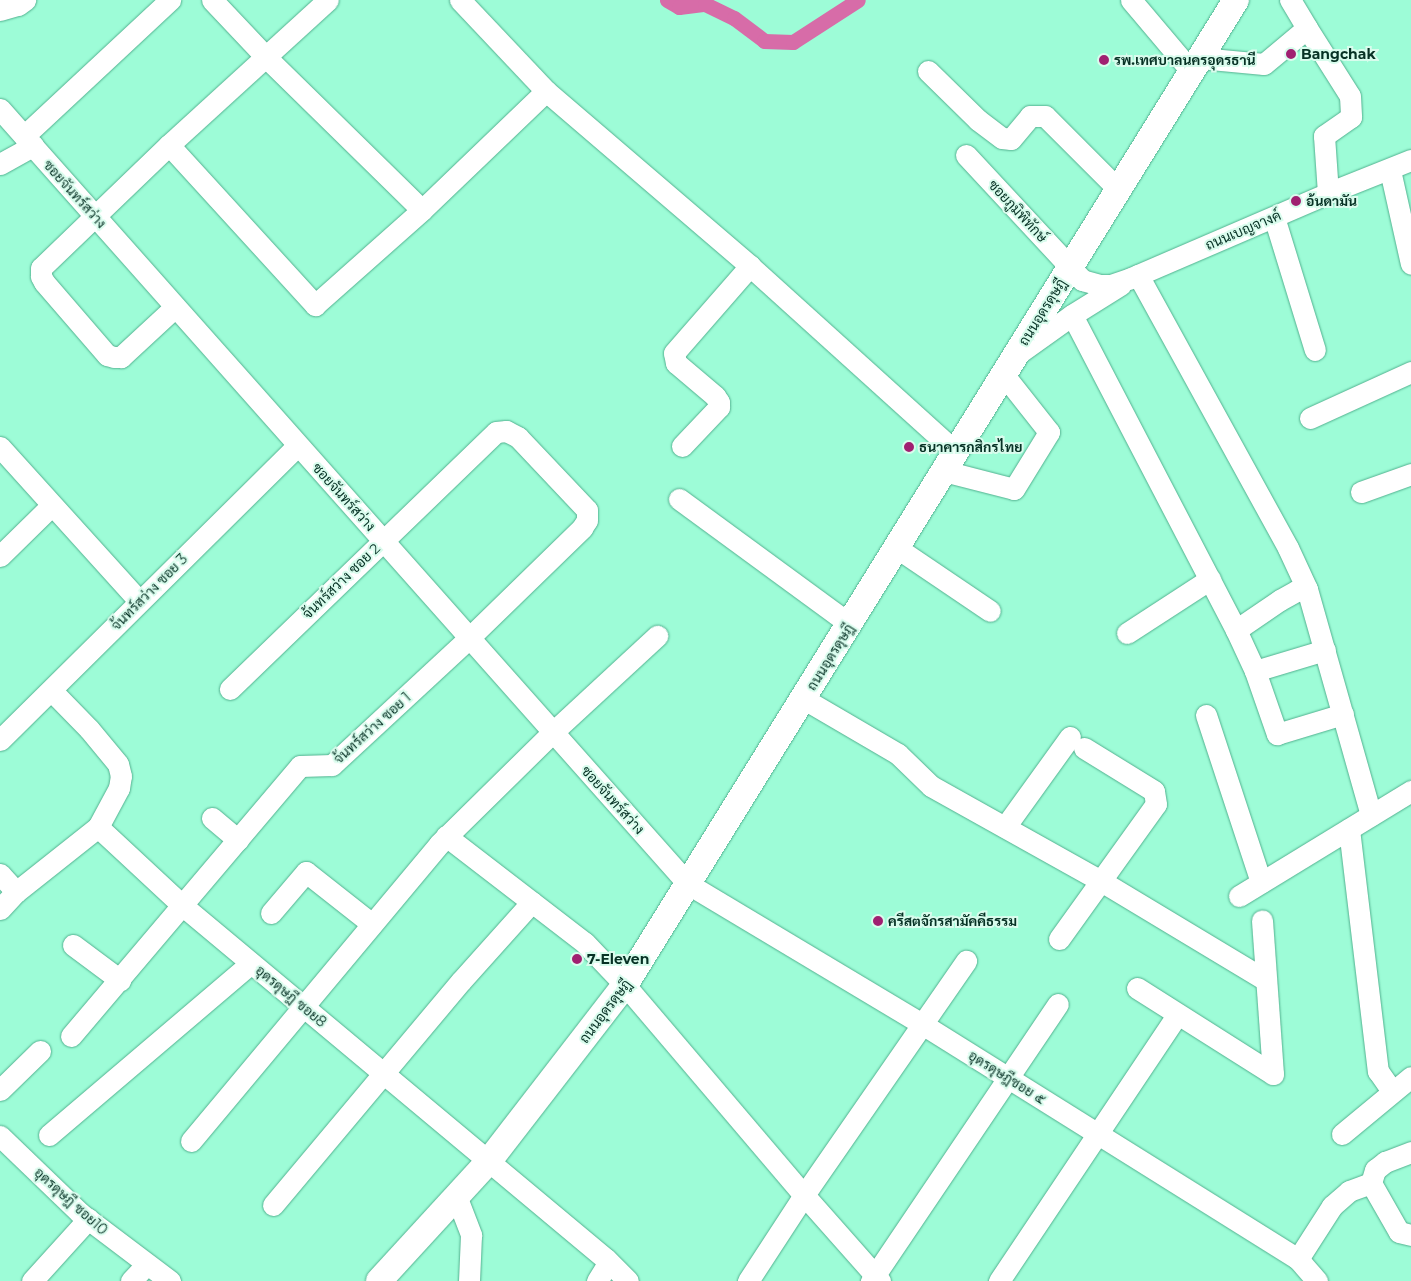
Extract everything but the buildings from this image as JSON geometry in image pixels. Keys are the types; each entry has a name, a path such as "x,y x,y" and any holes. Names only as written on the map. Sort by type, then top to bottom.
{"main road":[{"name":"ถนนอุดรดุษฎี","path":"380,1281 489,1161 625,985 1236,0"}],"street":[{"path":"0,10 18,5 25,0"},
{"path":"0,164 29,141 170,0"},
{"path":"212,0 265,56 422,210"},
{"path":"175,306 121,357 107,355 41,276 41,268 169,144 328,0"},
{"path":"460,0 546,91 750,266 950,462 1014,489 1049,432 1010,365"},
{"path":"1131,0 1195,64 1264,64 1307,28"},
{"path":"1290,0 1350,96 1351,117 1324,136 1328,193"},
{"path":"928,70 978,120 1002,138 1011,139 1030,116 1045,116 1118,189"},
{"path":"169,144 315,304 422,210 546,91"},
{"name":"ซอยจันทร์สว่าง","path":"0,109 688,884"},
{"name":"ซอยภูมิพิทักษ์","path":"966,155 1070,267"},
{"name":"ถนนเบญจางค์","path":"1070,267 1082,280 1092,284 1111,285 1135,277 1328,193 1390,170 1411,160"},
{"path":"1390,170 1411,264"},
{"path":"1274,217 1315,350"},
{"path":"682,446 719,407 719,402 715,396 676,363 674,353 750,266"},
{"path":"1135,277 1288,548 1307,589 1371,815"},
{"name":"ถนนเบญจางค์","path":"1010,365 1072,315 1135,277"},
{"path":"1072,315 1236,630 1254,671 1277,734 1343,714"},
{"path":"1310,418 1411,372"},
{"name":"จ้นทร์สว่าง ซอย 1","path":"71,1036 300,766 332,765 469,638 582,528 587,520 588,510 518,437 506,431 496,432"},
{"name":"จ้นทร์สว่าง ซอย 2","path":"230,689 496,432"},
{"name":"จ้นทร์สว่าง ซอย 3","path":"0,740 298,445"},
{"path":"0,447 51,506 140,601"},
{"path":"1361,492 1411,474"},
{"path":"680,499 850,624"},
{"path":"0,556 51,506"},
{"path":"897,548 990,611"},
{"path":"1127,633 1210,579"},
{"path":"1236,630 1280,600 1296,591 1307,589"},
{"path":"191,1141 446,836 553,732 657,636"},
{"path":"1254,671 1324,650"},
{"path":"0,909 16,892 98,827 119,788 121,776 118,764 89,729 51,690"},
{"path":"804,699 898,754 931,786 1101,881 1266,980"},
{"path":"1206,715 1261,882"},
{"path":"1005,827 1077,743 1154,791 1156,804 1059,939"},
{"path":"1238,896 1411,791"},
{"path":"212,818 238,840"},
{"name":"อุดรดุษฎี ซอย8","path":"98,827 183,906 609,1262 628,1281"},
{"path":"1349,829 1378,1071 1392,1092"},
{"path":"446,836 585,943 625,985 875,1279 1058,1004"},
{"path":"271,913 306,872 372,924"},
{"path":"0,874 16,892"},
{"name":"อุดรดุษฎีซอย ๕","path":"688,884 922,1024 1298,1259 1317,1281"},
{"path":"273,1205 461,981 532,902"},
{"path":"1137,988 1273,1074 1262,920"},
{"path":"73,944 120,980"},
{"path":"748,1281 804,1195 966,961"},
{"path":"49,1135 251,963"},
{"path":"999,1281 1178,1014"},
{"path":"0,1090 40,1051"},
{"path":"1342,1134 1411,1077"},
{"name":"อุดรดุษฎี ซอย10","path":"0,1136 88,1219 139,1276 170,1281"},
{"path":"1298,1259 1332,1206 1349,1191 1371,1183 1376,1170 1385,1162 1411,1152"},
{"path":"1371,1183 1399,1232 1411,1234"},
{"path":"457,1198 471,1235 469,1281"},
{"path":"32,1281 88,1219"},
{"path":"597,1281 609,1262"}],"waterway":[{"path":"667,0 679,7 705,4 734,18 764,41 793,42 858,0"}],"place":[{"name":"Bangchak","path":"1291,54"},
{"name":"รพ.เทศบาลนครอุดรธานี","path":"1104,60"},
{"name":"อ้นดามัน","path":"1296,201"},
{"name":"ธนาคารกสิกรไทย","path":"909,447"},
{"name":"ครีสตจักรสามัคคีธรรม","path":"878,921"},
{"name":"7-Eleven","path":"577,959"}]}
